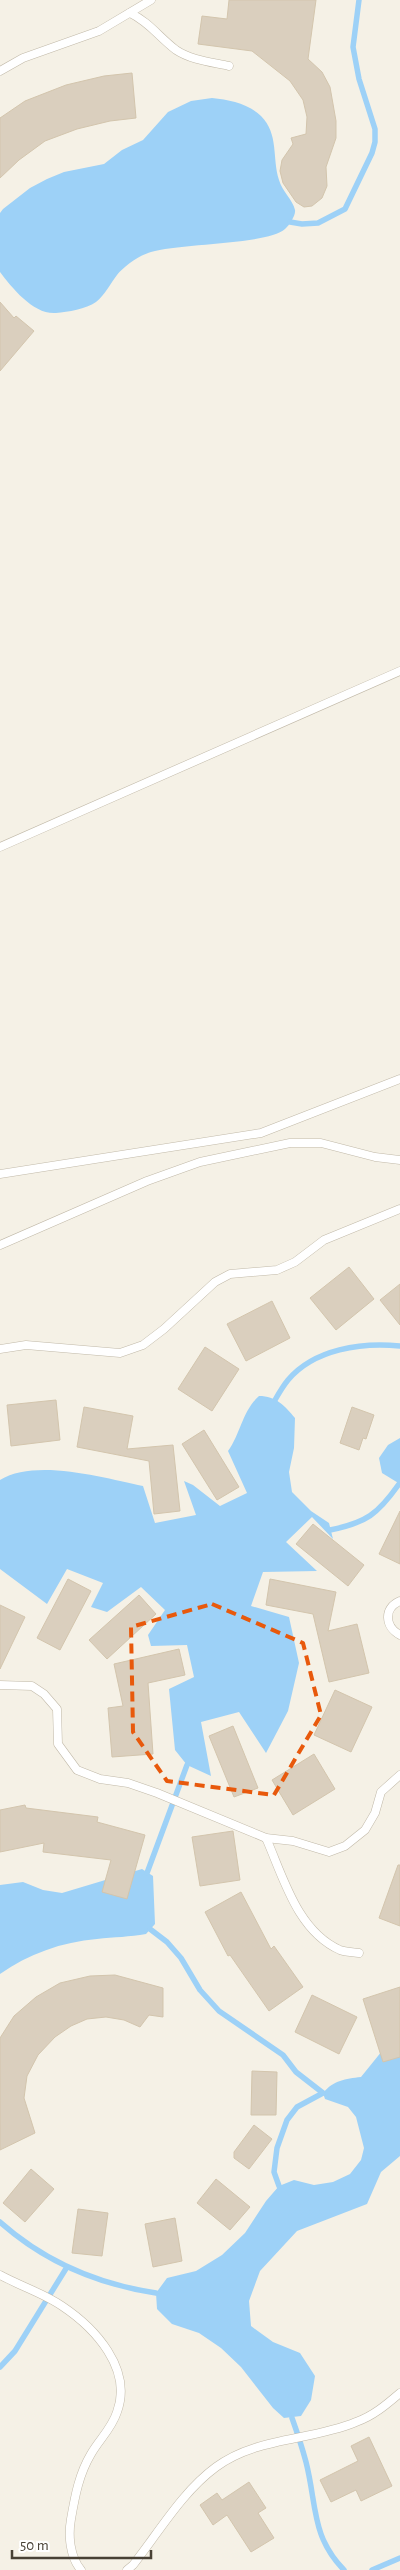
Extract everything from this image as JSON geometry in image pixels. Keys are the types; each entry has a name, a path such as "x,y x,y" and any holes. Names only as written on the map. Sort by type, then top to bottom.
{"lane":[{"path":"0,71 23,58 99,31 151,0"},
{"path":"130,13 143,19 176,50 187,56 229,66"},
{"path":"0,847 400,671"},
{"path":"0,1174 261,1133 400,1079"},
{"path":"0,1245 147,1181 200,1162 272,1146 290,1143 321,1143 374,1157 400,1160"},
{"path":"0,1349 26,1345 120,1353 135,1348 143,1345 164,1329 215,1282 230,1274 277,1270 296,1262 324,1240 400,1209"},
{"path":"400,1601 391,1607 387,1618 391,1628 400,1635"},
{"path":"0,1685 32,1686 44,1694 57,1709 58,1744 77,1770 100,1779 128,1783 163,1795 266,1838 293,1841 329,1852 345,1846 365,1830 375,1813 381,1792 400,1775"},
{"path":"266,1838 286,1888 301,1913 320,1935 340,1950 359,1954"},
{"path":"0,2275 59,2304 85,2324 103,2343 116,2366 122,2388 117,2412 80,2476 74,2498 70,2524 71,2542 73,2556 81,2570"},
{"path":"127,2570 133,2565 191,2490 217,2466 249,2449 356,2423 378,2412 400,2393"}],"highlighted area":[{"path":"212,1604 303,1643 321,1715 274,1795 167,1781 133,1732 131,1627"}],"water":[{"path":"212,98 244,105 256,112 267,123 273,138 279,180 295,210 287,228 260,238 164,249 147,253 133,261 120,272 96,302 77,310 56,313 40,310 17,293 0,272 0,213 3,209 30,188 47,179 64,172 104,164 122,150 143,140 168,112 191,101"},
{"path":"259,1396 275,1400 284,1406 295,1418 294,1448 289,1472 292,1492 311,1511 329,1523 333,1539 312,1517 286,1542 317,1571 263,1572 251,1606 289,1617 299,1663 288,1711 266,1753 239,1712 201,1722 211,1776 187,1765 175,1750 169,1689 194,1677 187,1645 151,1646 148,1635 165,1610 141,1587 107,1612 91,1607 103,1583 67,1569 47,1604 0,1569 0,1480 15,1474 32,1471 51,1470 90,1475 143,1486 155,1523 196,1515 184,1481 193,1485 220,1506 247,1493 228,1451 245,1415"},
{"path":"400,1438 400,1484 382,1473 379,1458 388,1445"},
{"path":"142,1869 153,1876 155,1924 146,1934 58,1946 34,1955 0,1974 0,1885 23,1882 43,1890 62,1893"},
{"path":"400,2037 400,2156 381,2172 367,2204 297,2231 260,2271 249,2301 251,2326 273,2342 300,2353 315,2376 311,2400 301,2416 284,2418 273,2408 241,2367 221,2348 199,2333 172,2324 157,2309 156,2293 167,2278 196,2271 222,2255 245,2233 266,2201 279,2186 294,2180 314,2185 333,2182 350,2174 361,2160 364,2148 356,2117 348,2107 325,2099 323,2093 336,2083 361,2077 382,2051"}],"building":[{"path":"229,0 316,0 308,59 322,72 330,87 336,121 336,138 326,167 327,186 322,198 312,206 304,207 296,202 283,183 280,171 282,160 293,144 291,138 306,134 307,117 303,100 290,81 252,51 198,44 202,16 227,19"},
{"path":"132,73 136,118 110,121 77,129 45,141 19,160 0,178 0,118 25,101 66,85 104,76"},
{"path":"0,302 14,318 16,316 34,331 0,371"},
{"path":"349,1267 374,1299 336,1330 310,1298"},
{"path":"400,1284 400,1325 380,1300"},
{"path":"272,1301 290,1338 246,1361 227,1324"},
{"path":"205,1347 239,1369 212,1411 178,1389"},
{"path":"56,1400 60,1440 11,1446 7,1405"},
{"path":"84,1407 133,1416 127,1449 173,1445 180,1511 154,1514 149,1461 77,1447"},
{"path":"352,1407 374,1415 366,1439 363,1438 359,1450 340,1443"},
{"path":"204,1430 239,1487 217,1500 182,1444"},
{"path":"400,1511 400,1564 379,1554"},
{"path":"313,1524 364,1565 348,1586 296,1544"},
{"path":"68,1579 91,1591 60,1650 37,1638"},
{"path":"270,1579 336,1592 328,1631 357,1624 369,1673 329,1682 313,1614 266,1605"},
{"path":"139,1595 156,1614 107,1659 89,1640"},
{"path":"0,1605 25,1617 0,1669"},
{"path":"179,1649 185,1675 148,1683 153,1754 112,1757 108,1708 123,1706 114,1664"},
{"path":"335,1690 372,1707 351,1752 314,1735"},
{"path":"233,1726 258,1788 234,1797 209,1736"},
{"path":"314,1754 335,1789 293,1815 272,1780"},
{"path":"25,1805 26,1808 98,1817 97,1822 145,1835 127,1899 102,1892 111,1860 43,1852 44,1843 0,1852 0,1810"},
{"path":"233,1831 240,1880 200,1886 192,1837"},
{"path":"398,1865 400,1865 400,1926 379,1918"},
{"path":"241,1892 271,1949 274,1946 303,1987 269,2011 230,1955 228,1956 205,1912"},
{"path":"115,1975 163,1988 163,2017 149,2015 140,2027 124,2020 106,2017 87,2019 71,2026 55,2037 38,2055 27,2076 24,2098 35,2133 0,2150 0,2038 14,2016 36,1997 60,1983 90,1976"},
{"path":"400,1987 400,2057 383,2062 363,1999"},
{"path":"312,1995 357,2017 339,2054 295,2032"},
{"path":"252,2071 277,2072 276,2115 251,2115"},
{"path":"254,2125 272,2139 249,2169 234,2158 234,2152"},
{"path":"31,2169 54,2189 25,2222 3,2203"},
{"path":"216,2179 250,2207 230,2230 197,2203"},
{"path":"78,2209 108,2213 102,2256 72,2253"},
{"path":"175,2218 182,2261 153,2267 145,2224"},
{"path":"369,2437 392,2486 361,2501 356,2490 331,2502 320,2480 358,2461 351,2446"},
{"path":"249,2482 266,2508 258,2513 274,2538 251,2552 227,2515 213,2525 200,2505 217,2493 222,2500"}],"waterway":[{"path":"290,222 302,224 318,223 345,209 372,153 375,142 375,129 359,79 353,47 359,0"},
{"path":"275,1400 286,1382 299,1369 311,1361 340,1350 355,1347 370,1345 400,1346"},
{"path":"330,1530 353,1524 370,1516 384,1503 399,1484"},
{"path":"147,1873 187,1765"},
{"path":"150,1929 167,1942 181,1958 200,1990 219,2011 283,2055 296,2072 323,2093 297,2107 287,2120 277,2148 274,2172 279,2186"},
{"path":"0,2222 35,2249 73,2269 113,2284 156,2293"},
{"path":"0,2367 15,2351 67,2267"},
{"path":"292,2418 306,2462 320,2532 333,2557 344,2570"},
{"path":"372,2570 400,2558"}]}
